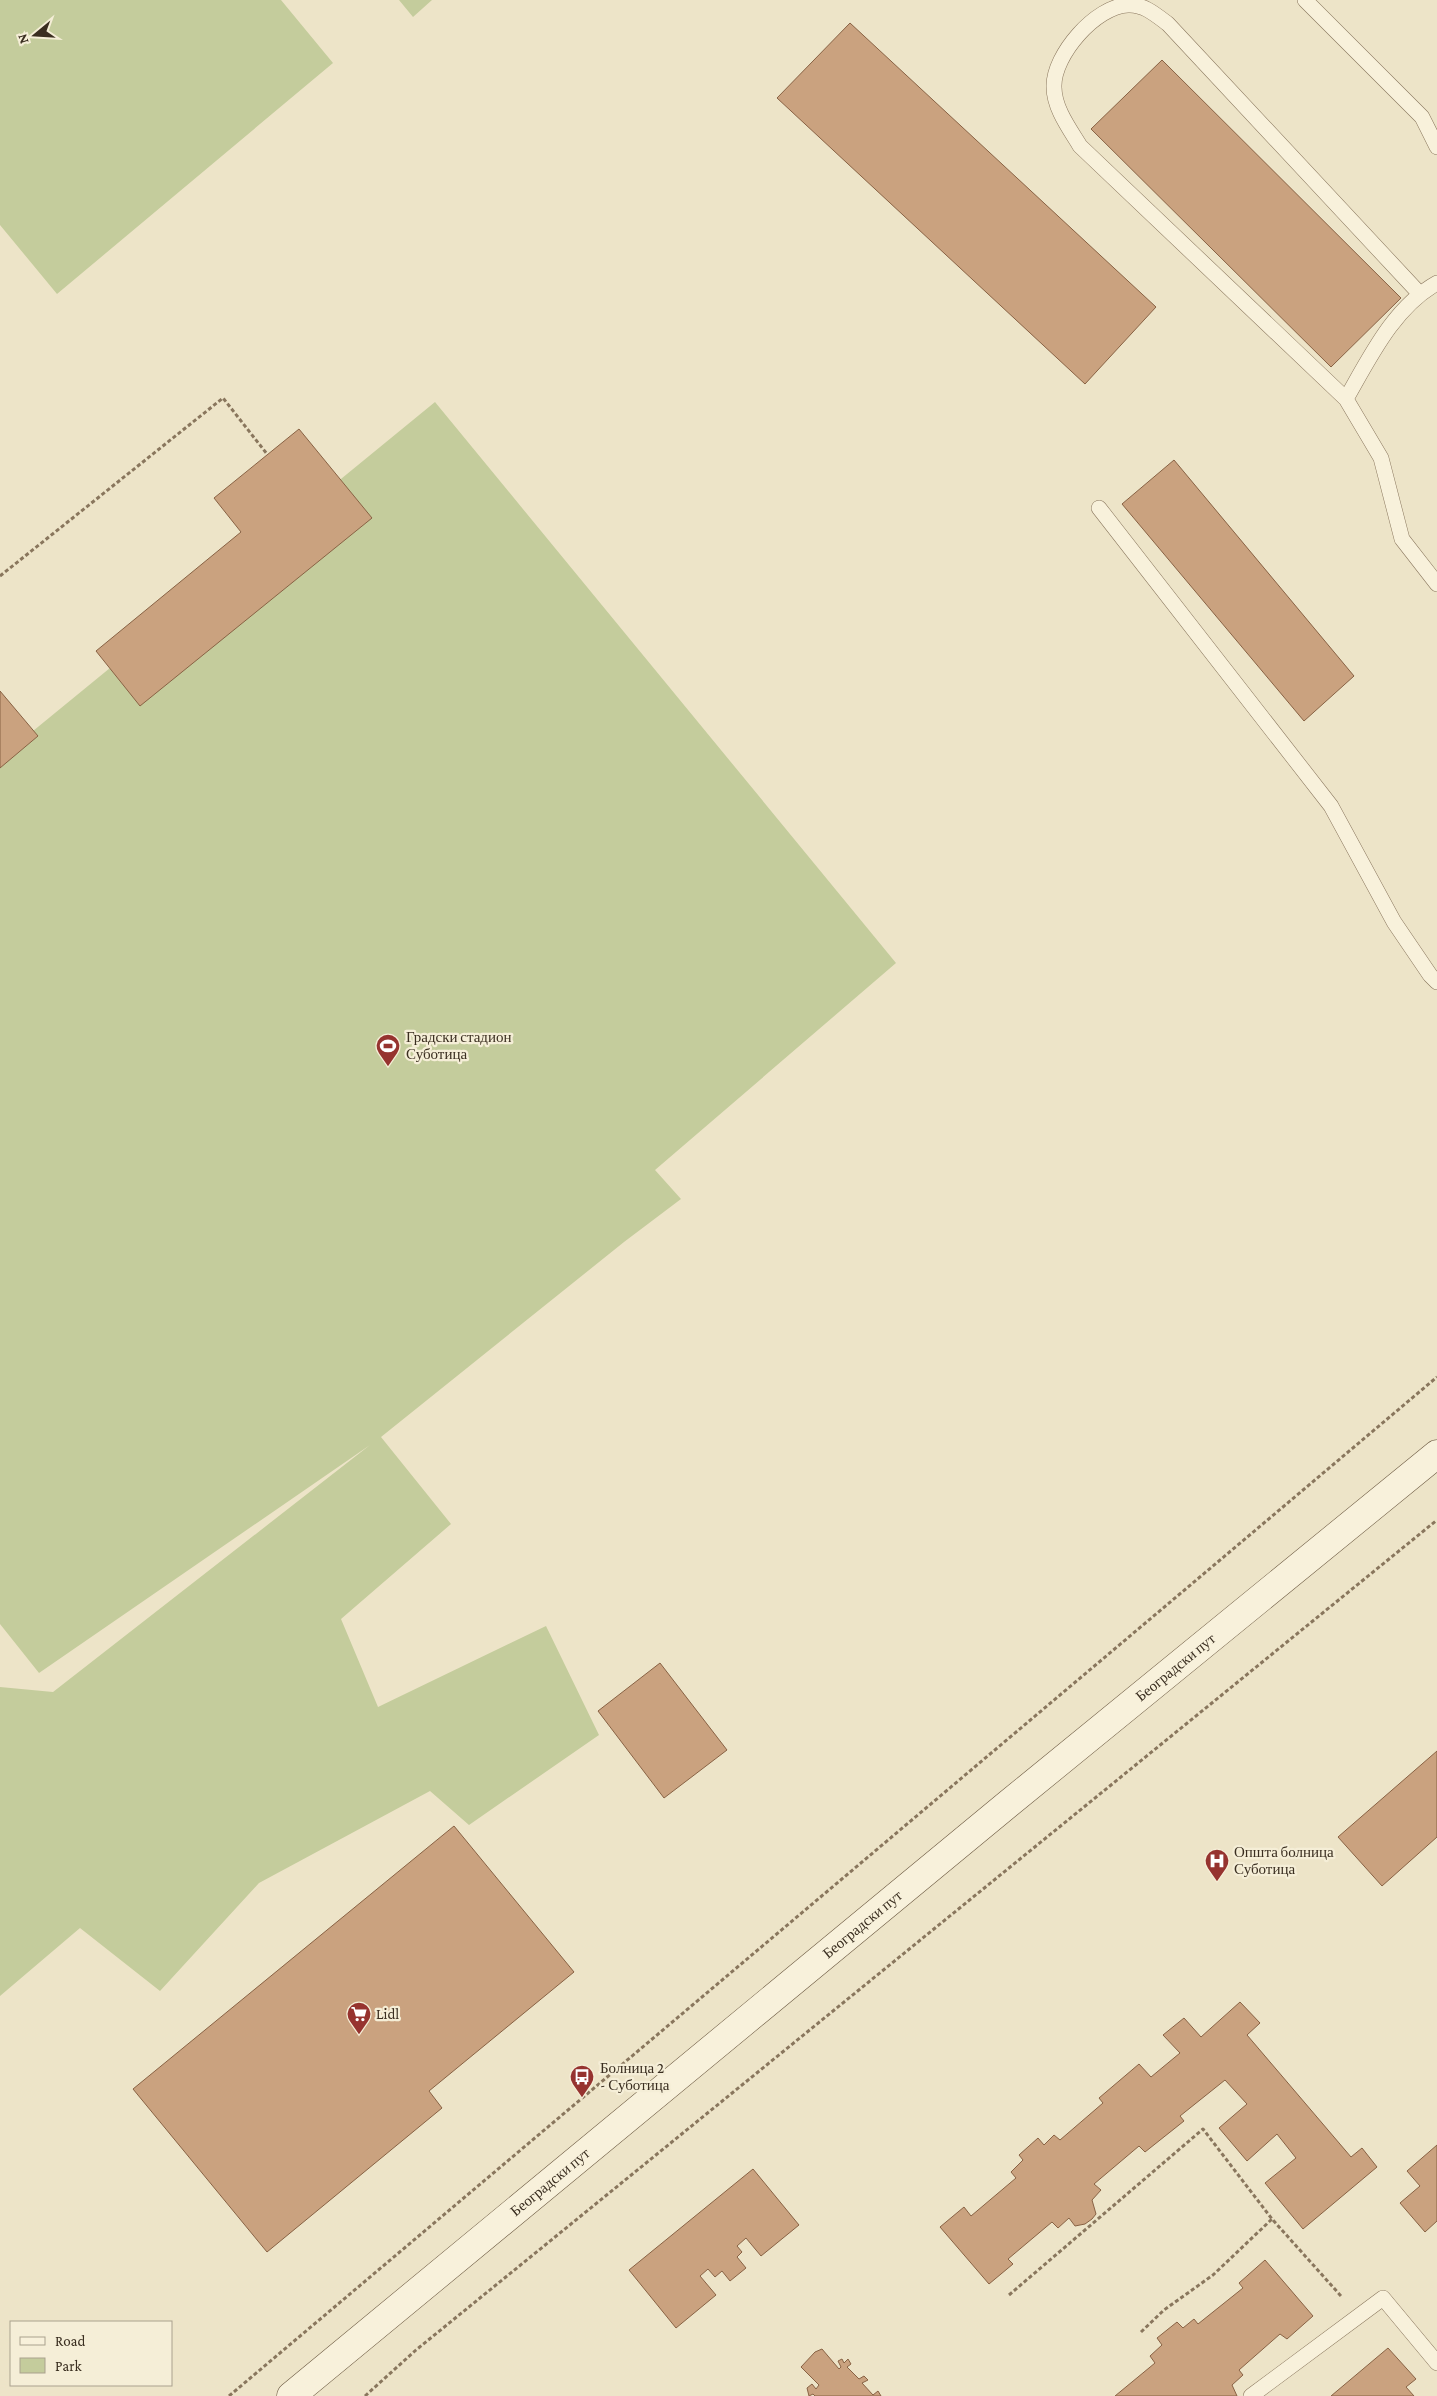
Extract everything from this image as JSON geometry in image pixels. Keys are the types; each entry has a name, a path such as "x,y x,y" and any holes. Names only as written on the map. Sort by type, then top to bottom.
{"main road":[{"name":"Београдски пут","path":"291,2396 977,1829 1437,1454"}],"lane":[{"path":"1304,0 1422,117 1437,147"},
{"path":"1419,293 1168,24 1145,7 1129,4 1113,7 1093,21 1067,49 1056,67 1054,88 1062,116 1080,146 1346,399 1380,458 1402,540 1437,584"},
{"path":"1346,399 1379,341 1419,293 1437,283"},
{"path":"1099,508 1331,806 1394,922 1430,975 1437,982"},
{"path":"1251,2396 1383,2298 1437,2363"}],"path":[{"path":"0,576 223,398 267,454"},
{"path":"229,2396 1437,1377"},
{"path":"365,2396 416,2350 1437,1520"},
{"path":"1009,2295 1202,2129 1272,2219 1359,2316"},
{"path":"1141,2332 1164,2310 1213,2275 1272,2219"}],"green space":[{"path":"0,0 281,0 333,63 57,294 0,225"},
{"path":"399,0 432,0 413,17"},
{"name":"Градски стадион Суботица","path":"435,402 896,963 655,1170 681,1199 624,1242 381,1437 451,1524 341,1619 378,1707 546,1626 599,1735 469,1825 430,1791 259,1883 160,1991 80,1928 0,1996 0,1687 53,1692 370,1445 39,1673 0,1624 0,758"}],"building":[{"path":"850,23 1156,307 1085,384 777,98"},
{"path":"1162,60 1401,298 1331,367 1091,129"},
{"path":"299,429 372,518 140,706 96,651 241,532 214,498"},
{"path":"1174,460 1354,676 1304,721 1122,504"},
{"path":"0,691 38,736 0,768"},
{"path":"660,1663 727,1750 664,1798 598,1711"},
{"path":"1437,1751 1437,1837 1382,1886 1338,1837"},
{"path":"454,1826 574,1972 429,2091 442,2108 267,2252 133,2089"},
{"path":"1240,2002 1260,2023 1247,2035 1351,2157 1362,2148 1377,2167 1303,2229 1265,2183 1296,2158 1277,2134 1247,2161 1219,2128 1247,2104 1225,2080 1180,2116 1184,2121 1145,2152 1139,2146 1094,2184 1101,2190 1092,2200 1096,2214 1092,2219 1085,2224 1075,2226 1069,2218 1058,2228 1052,2222 1008,2259 1013,2264 989,2284 940,2227 964,2207 971,2216 1016,2178 1011,2172 1023,2160 1019,2155 1038,2138 1044,2145 1054,2135 1060,2140 1103,2103 1099,2098 1139,2064 1151,2077 1180,2053 1163,2035 1184,2018 1201,2037"},
{"path":"1437,2145 1437,2221 1425,2232 1400,2203 1420,2186 1407,2171"},
{"path":"753,2169 799,2225 761,2256 746,2238 737,2246 742,2252 737,2257 746,2268 730,2281 722,2271 715,2277 708,2269 700,2276 716,2295 676,2328 629,2270"},
{"path":"1265,2260 1313,2316 1287,2339 1280,2334 1239,2370 1243,2375 1232,2385 1237,2396 1115,2396 1155,2363 1150,2356 1162,2345 1157,2338 1177,2322 1183,2328 1194,2319 1198,2324 1243,2288 1239,2283"},
{"path":"1388,2348 1416,2379 1406,2387 1414,2396 1331,2396"},
{"path":"822,2349 839,2369 841,2367 838,2361 842,2359 844,2363 848,2359 851,2364 847,2367 859,2379 864,2376 868,2380 862,2383 873,2395 878,2391 881,2396 815,2396 813,2394 809,2396 807,2388 812,2384 816,2389 819,2385 801,2367 815,2352"}],"place":[{"name":"Градски стадион Суботица","path":"388,1067"},
{"name":"Општа болница Суботица","path":"1217,1882"},
{"name":"Lidl","path":"359,2035"},
{"name":"Болница 2 - Суботица","path":"582,2098"}]}
